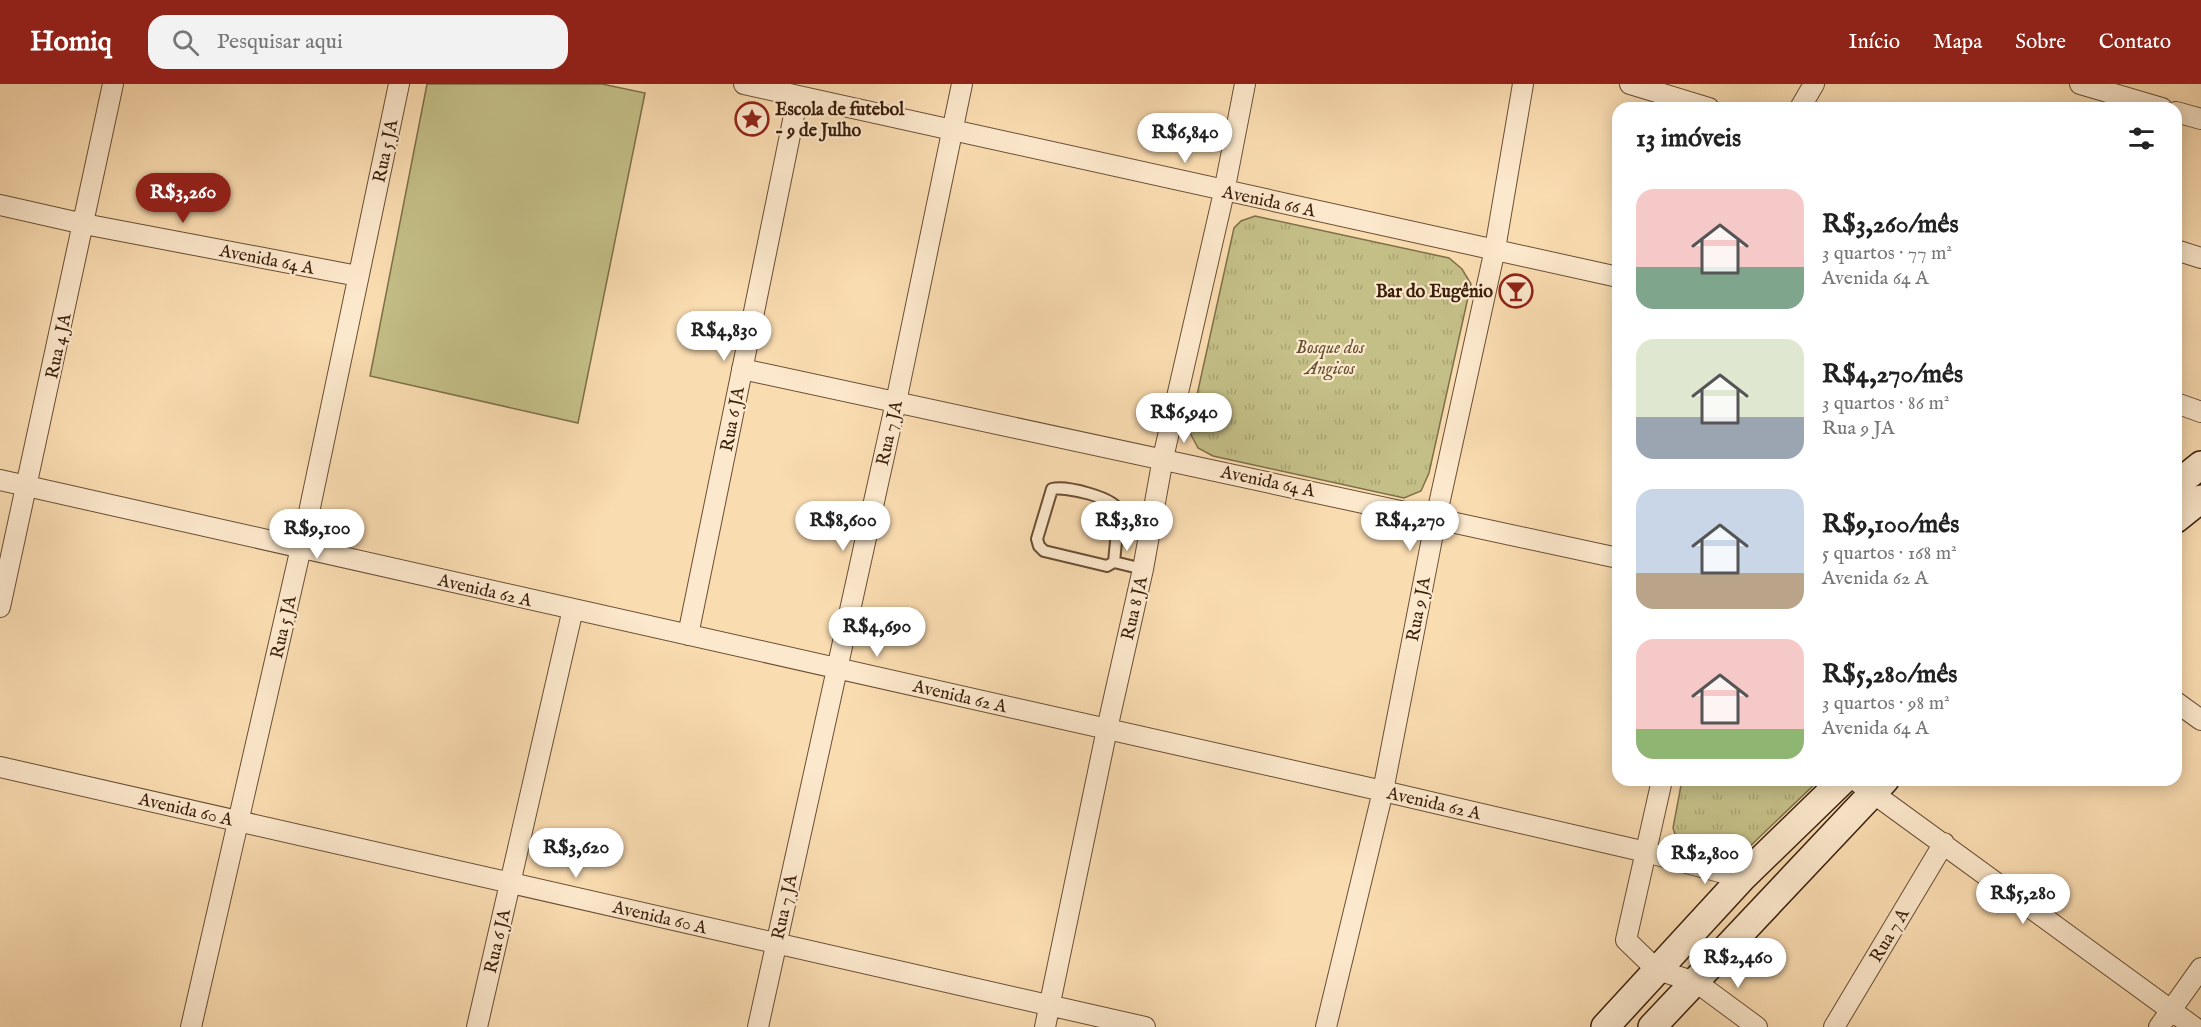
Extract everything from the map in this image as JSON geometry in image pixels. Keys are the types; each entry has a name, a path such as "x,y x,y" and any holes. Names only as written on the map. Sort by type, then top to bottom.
{"main road":[{"path":"2182,480 2201,465"},
{"path":"2182,514 2201,500"},
{"path":"1605,1027 1742,878 1837,786"},
{"path":"1652,1027 1696,982 1869,786"}],"street":[{"name":"Rua 4 JA","path":"0,607 113,84"},
{"name":"Rua 5 JA","path":"191,1027 301,549 399,84"},
{"name":"Avenida 66 A","path":"744,84 1224,192 1612,276"},
{"name":"Rua 7 JA","path":"758,1027 896,402 962,84"},
{"name":"Rua 8 JA","path":"1046,1027 1107,729 1143,569 1163,458 1224,192 1245,84"},
{"name":"Rua 9 JA","path":"1326,1027 1383,791 1436,518 1495,249 1523,84"},
{"path":"1630,84 1657,88 1693,102"},
{"path":"1804,102 1814,84"},
{"path":"2080,84 2142,102"},
{"name":"Rua 6 JA","path":"688,635 798,96"},
{"path":"2182,114 2201,119"},
{"name":"Avenida 64 A","path":"0,206 358,276"},
{"path":"2182,252 2201,258"},
{"name":"Avenida 64 A","path":"742,369 1612,557"},
{"path":"2182,405 2201,412"},
{"name":"Avenida 62 A","path":"0,480 1383,791 1646,852 1742,878"},
{"name":"Rua 6 JA","path":"477,1027 573,609"},
{"path":"2182,706 2200,716"},
{"name":"Avenida 60 A","path":"0,767 1145,1027"},
{"path":"1661,786 1626,940 1657,970 1696,982 1757,1027"},
{"path":"1873,786 1944,843 2194,1027"},
{"name":"Rua 7 A","path":"1834,1027 1944,843"},
{"path":"2159,1027 2201,968"}],"lane":[{"path":"1114,562 1119,511 1117,505 1110,500 1069,490 1052,489 1037,539 1044,551 1107,566 1114,562 1143,569"}],"green space":[{"path":"427,84 602,84 645,93 578,423 370,376"},
{"name":"Bosque dos Angicos","path":"1255,216 1449,258 1462,269 1471,284 1429,473 1421,491 1404,498 1213,456 1198,448 1189,431 1234,228 1241,221"},
{"path":"1681,786 1813,786 1745,851 1676,837 1673,828"}],"place":[{"name":"Escola de futebol - 9 de Julho","path":"752,119"},
{"name":"Bar do Eugênio","path":"1516,291"}]}
